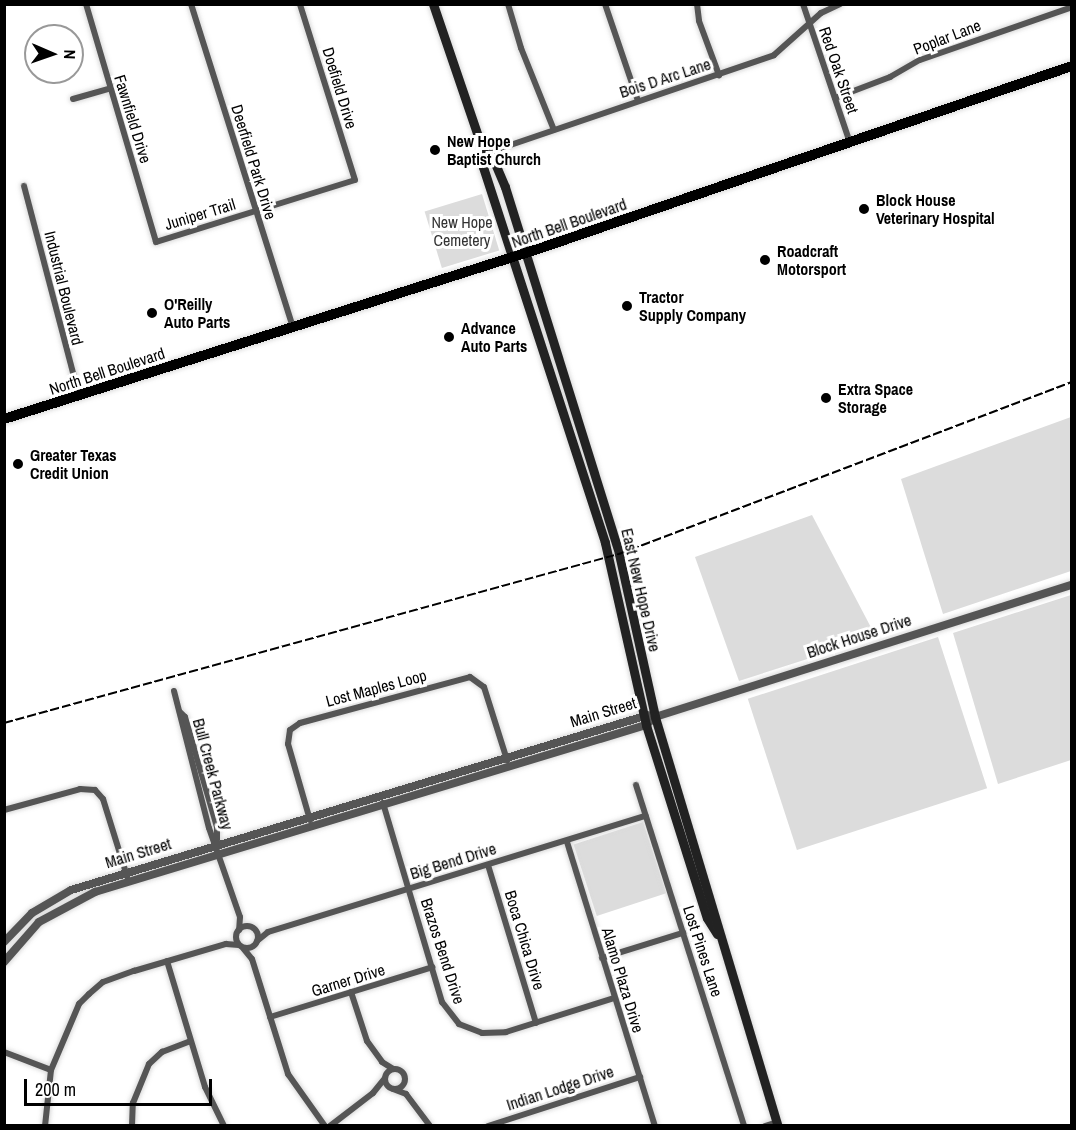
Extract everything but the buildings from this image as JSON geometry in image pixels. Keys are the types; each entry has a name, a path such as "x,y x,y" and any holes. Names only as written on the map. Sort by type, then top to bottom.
{"main road":[{"path":"433,4 484,154"},
{"name":"North Bell Boulevard","path":"4,419 527,253 1071,66"},
{"name":"East New Hope Drive","path":"484,154 494,161 527,253 619,554 655,717 717,914 718,936"},
{"name":"East New Hope Drive","path":"484,154 483,167 607,550 646,725 707,918 718,936 777,1124"}],"street":[{"name":"Fawnfield Drive","path":"86,4 109,89 156,242"},
{"name":"Deerfield Park Drive","path":"190,4 293,328"},
{"name":"Doefield Drive","path":"300,4 355,180"},
{"path":"508,4 554,130"},
{"path":"605,4 638,101"},
{"path":"697,4 699,21 719,75"},
{"name":"Red Oak Street","path":"803,4 850,143"},
{"name":"Bois D Arc Lane","path":"484,154 774,55 809,24 840,4"},
{"name":"Poplar Lane","path":"835,98 890,77 920,60 1071,7"},
{"path":"74,99 109,89"},
{"name":"Juniper Trail","path":"156,242 355,180"},
{"name":"Industrial Boulevard","path":"24,186 79,396"},
{"name":"Block House Drive","path":"655,717 1071,585"},
{"name":"Lost Maples Loop","path":"312,826 288,744 290,730 300,723 470,677 484,687 509,768"},
{"name":"Bull Creek Parkway","path":"174,691 180,712 178,718 206,817 240,917 237,932 241,946"},
{"name":"Main Street","path":"4,943 49,901 126,872 506,758 644,714 655,717"},
{"name":"Main Street","path":"4,962 13,950 54,911 95,892 509,768 646,725 655,717"},
{"name":"Lost Pines Lane","path":"636,785 744,1125"},
{"path":"4,810 80,789 95,790 103,798 129,882"},
{"name":"Brazos Bend Drive","path":"381,796 444,1006 469,1030 493,1034 614,998"},
{"name":"Big Bend Drive","path":"256,942 268,932 646,816"},
{"name":"Alamo Plaza Drive","path":"567,842 655,1125"},
{"name":"Boca Chica Drive","path":"488,865 536,1023"},
{"name":"Bull Creek Parkway","path":"240,917 252,928"},
{"path":"226,944 237,932 252,928 256,942 252,959"},
{"name":"Big Bend Drive","path":"252,928 268,932"},
{"path":"602,958 682,933"},
{"path":"45,1125 51,1070 80,1004 89,994 117,976 226,944 241,946 256,942"},
{"path":"4,943 13,950"},
{"path":"241,946 252,959 288,1074 326,1125"},
{"path":"167,961 190,1041 212,1105 224,1125"},
{"name":"Garner Drive","path":"270,1017 433,967"},
{"path":"351,992 367,1041 382,1062 402,1072 406,1094"},
{"path":"132,1125 133,1103 149,1064 162,1052 190,1041"},
{"path":"4,1052 51,1070"},
{"path":"382,1062 385,1077 391,1088 406,1094 430,1125"},
{"path":"373,1094 393,1069"},
{"name":"Indian Lodge Drive","path":"489,1125 640,1077"},
{"path":"330,1125 373,1094 399,1088 405,1080"},
{"path":"765,1125 777,1124"}],"green space":[{"name":"New Hope Cemetery","path":"482,194 499,250 442,268 425,212"},
{"path":"1071,417 1071,571 943,614 901,479"},
{"path":"812,515 876,637 739,681 695,557"},
{"path":"1071,595 1071,760 998,784 953,633"},
{"path":"938,637 987,788 797,850 748,699"},
{"path":"643,822 666,893 597,916 574,845"}],"railway":[{"path":"4,723 619,554 1072,382"}],"place":[{"name":"New Hope Baptist Church","path":"435,150"},
{"name":"Block House Veterinary Hospital","path":"864,209"},
{"name":"Roadcraft Motorsport","path":"765,260"},
{"name":"Tractor Supply Company","path":"627,306"},
{"name":"O'Reilly Auto Parts","path":"152,313"},
{"name":"Advance Auto Parts","path":"449,337"},
{"name":"Extra Space Storage","path":"826,398"},
{"name":"Greater Texas Credit Union","path":"18,464"}]}
